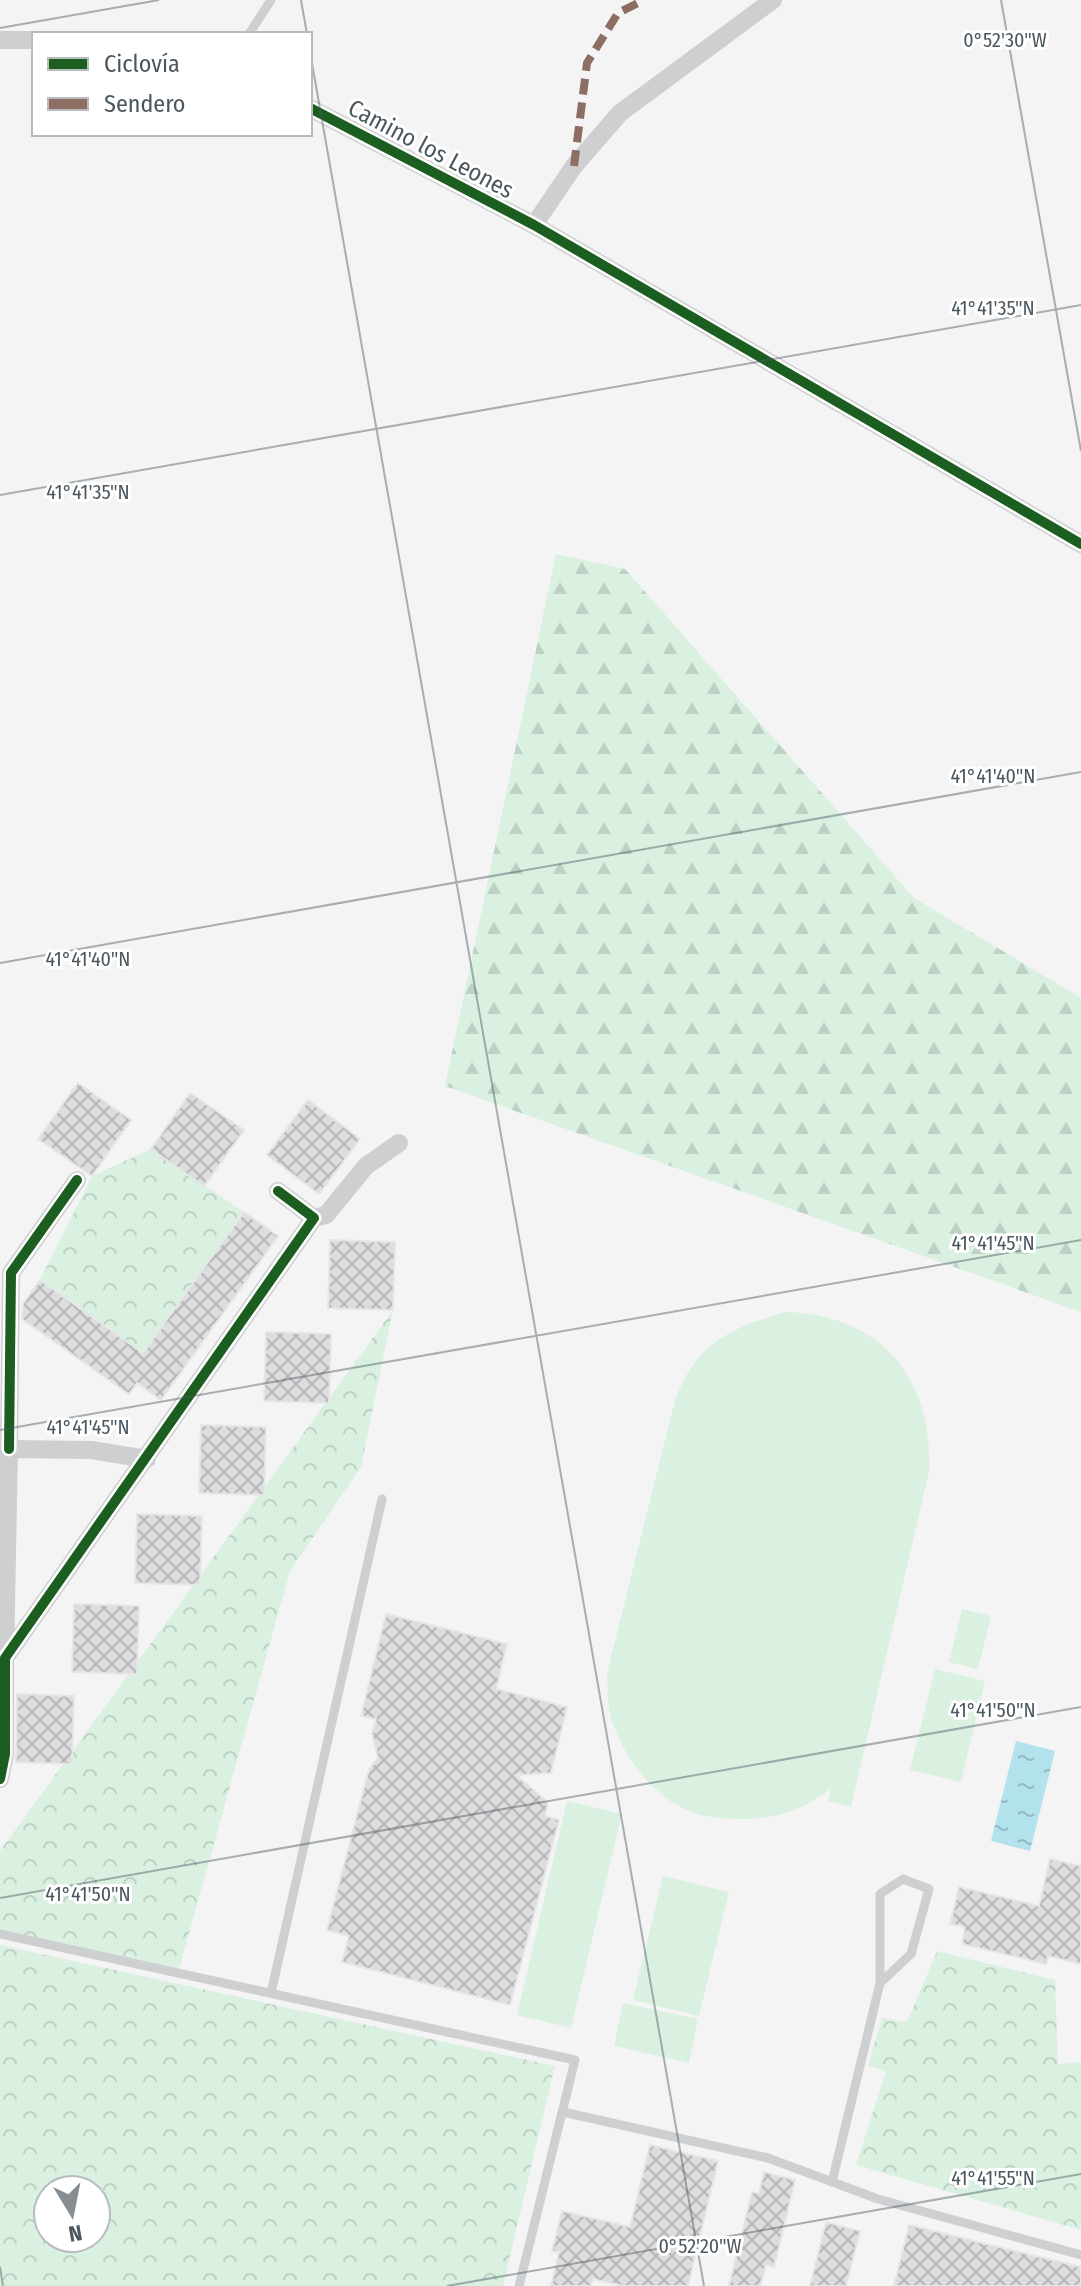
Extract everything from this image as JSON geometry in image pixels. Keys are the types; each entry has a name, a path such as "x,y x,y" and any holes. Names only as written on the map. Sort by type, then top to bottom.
{"street":[{"path":"534,225 574,166 620,113 773,0"},
{"path":"0,40 32,40"},
{"name":"Camino los Leones","path":"312,109 534,225 1081,544"},
{"path":"5,1658 314,1218 326,1215 366,1166 399,1143"},
{"path":"0,1779 5,1754 11,1273 77,1180"},
{"path":"278,1191 314,1218"},
{"path":"9,1449 91,1450 147,1459"}],"lane":[{"path":"250,32 271,0"},
{"path":"271,1993 382,1499"},
{"path":"832,2182 880,1983 880,1894 903,1879 929,1889 911,1954 880,1983"},
{"path":"0,1934 575,2060 519,2286"},
{"path":"563,2112 768,2158 878,2199 1081,2255"}],"green space":[{"path":"556,554 625,569 914,898 1081,998 1081,1312 445,1086"},
{"path":"151,1149 244,1212 143,1353 40,1280 92,1176"},
{"path":"393,1310 361,1467 290,1571 178,1973 0,1934 0,1851"},
{"path":"785,1312 819,1316 848,1325 874,1339 894,1358 911,1381 922,1408 928,1438 929,1472 851,1807 828,1801 831,1788 802,1807 770,1817 707,1816 693,1813 660,1793 627,1754 613,1725 608,1705 607,1673 675,1400 684,1380 705,1351 717,1341 747,1325"},
{"path":"962,1609 991,1616 978,1669 949,1662"},
{"path":"935,1669 985,1681 961,1782 910,1770"},
{"path":"567,1801 622,1814 571,2028 517,2015"},
{"path":"663,1876 729,1892 699,2016 633,2000"},
{"path":"0,1945 555,2066 503,2286 0,2286"},
{"path":"937,1951 1055,1980 1058,2064 1081,2062 1081,2230 856,2165 886,2071 868,2066 882,2018 907,2022"},
{"path":"623,2003 698,2019 689,2063 614,2046"}],"water":[{"path":"1016,1741 1055,1751 1030,1851 991,1841"}],"building":[{"path":"78,1083 131,1120 92,1176 38,1139"},
{"path":"190,1093 244,1130 204,1186 151,1149"},
{"path":"308,1100 360,1139 319,1194 267,1155"},
{"path":"244,1212 278,1236 161,1400 137,1383 129,1394 22,1319 23,1304 40,1280 143,1353"},
{"path":"330,1240 395,1242 393,1310 328,1308"},
{"path":"266,1332 331,1334 329,1403 264,1401"},
{"path":"201,1425 266,1427 264,1495 199,1493"},
{"path":"137,1514 202,1516 200,1585 135,1583"},
{"path":"74,1604 139,1606 137,1674 72,1672"},
{"path":"386,1614 507,1644 496,1689 567,1707 551,1773 516,1775 548,1802 545,1816 559,1820 510,2005 342,1962 349,1936 327,1930 369,1769 378,1758 372,1734 376,1719 361,1716"},
{"path":"17,1694 74,1696 72,1764 16,1762"},
{"path":"1050,1859 1081,1866 1081,1964 1048,1956 1046,1964 962,1944 965,1927 950,1924 959,1887 1039,1906"},
{"path":"650,2145 718,2161 688,2286 623,2286 593,2279 591,2286 551,2286 559,2252 552,2251 562,2211 630,2227"},
{"path":"764,2172 795,2180 774,2267 766,2265 760,2286 729,2286 752,2192 759,2193"},
{"path":"826,2222 860,2231 846,2286 810,2286"},
{"path":"909,2225 1081,2267 1081,2286 894,2286"}],"marked path":[{"path":"574,166 587,63 618,13 644,0"}],"cycle path":[{"path":"312,109 534,225 1081,544"},
{"path":"9,1449 11,1273 77,1180"},
{"path":"0,1779 5,1754 5,1658 314,1218 278,1191"}]}
